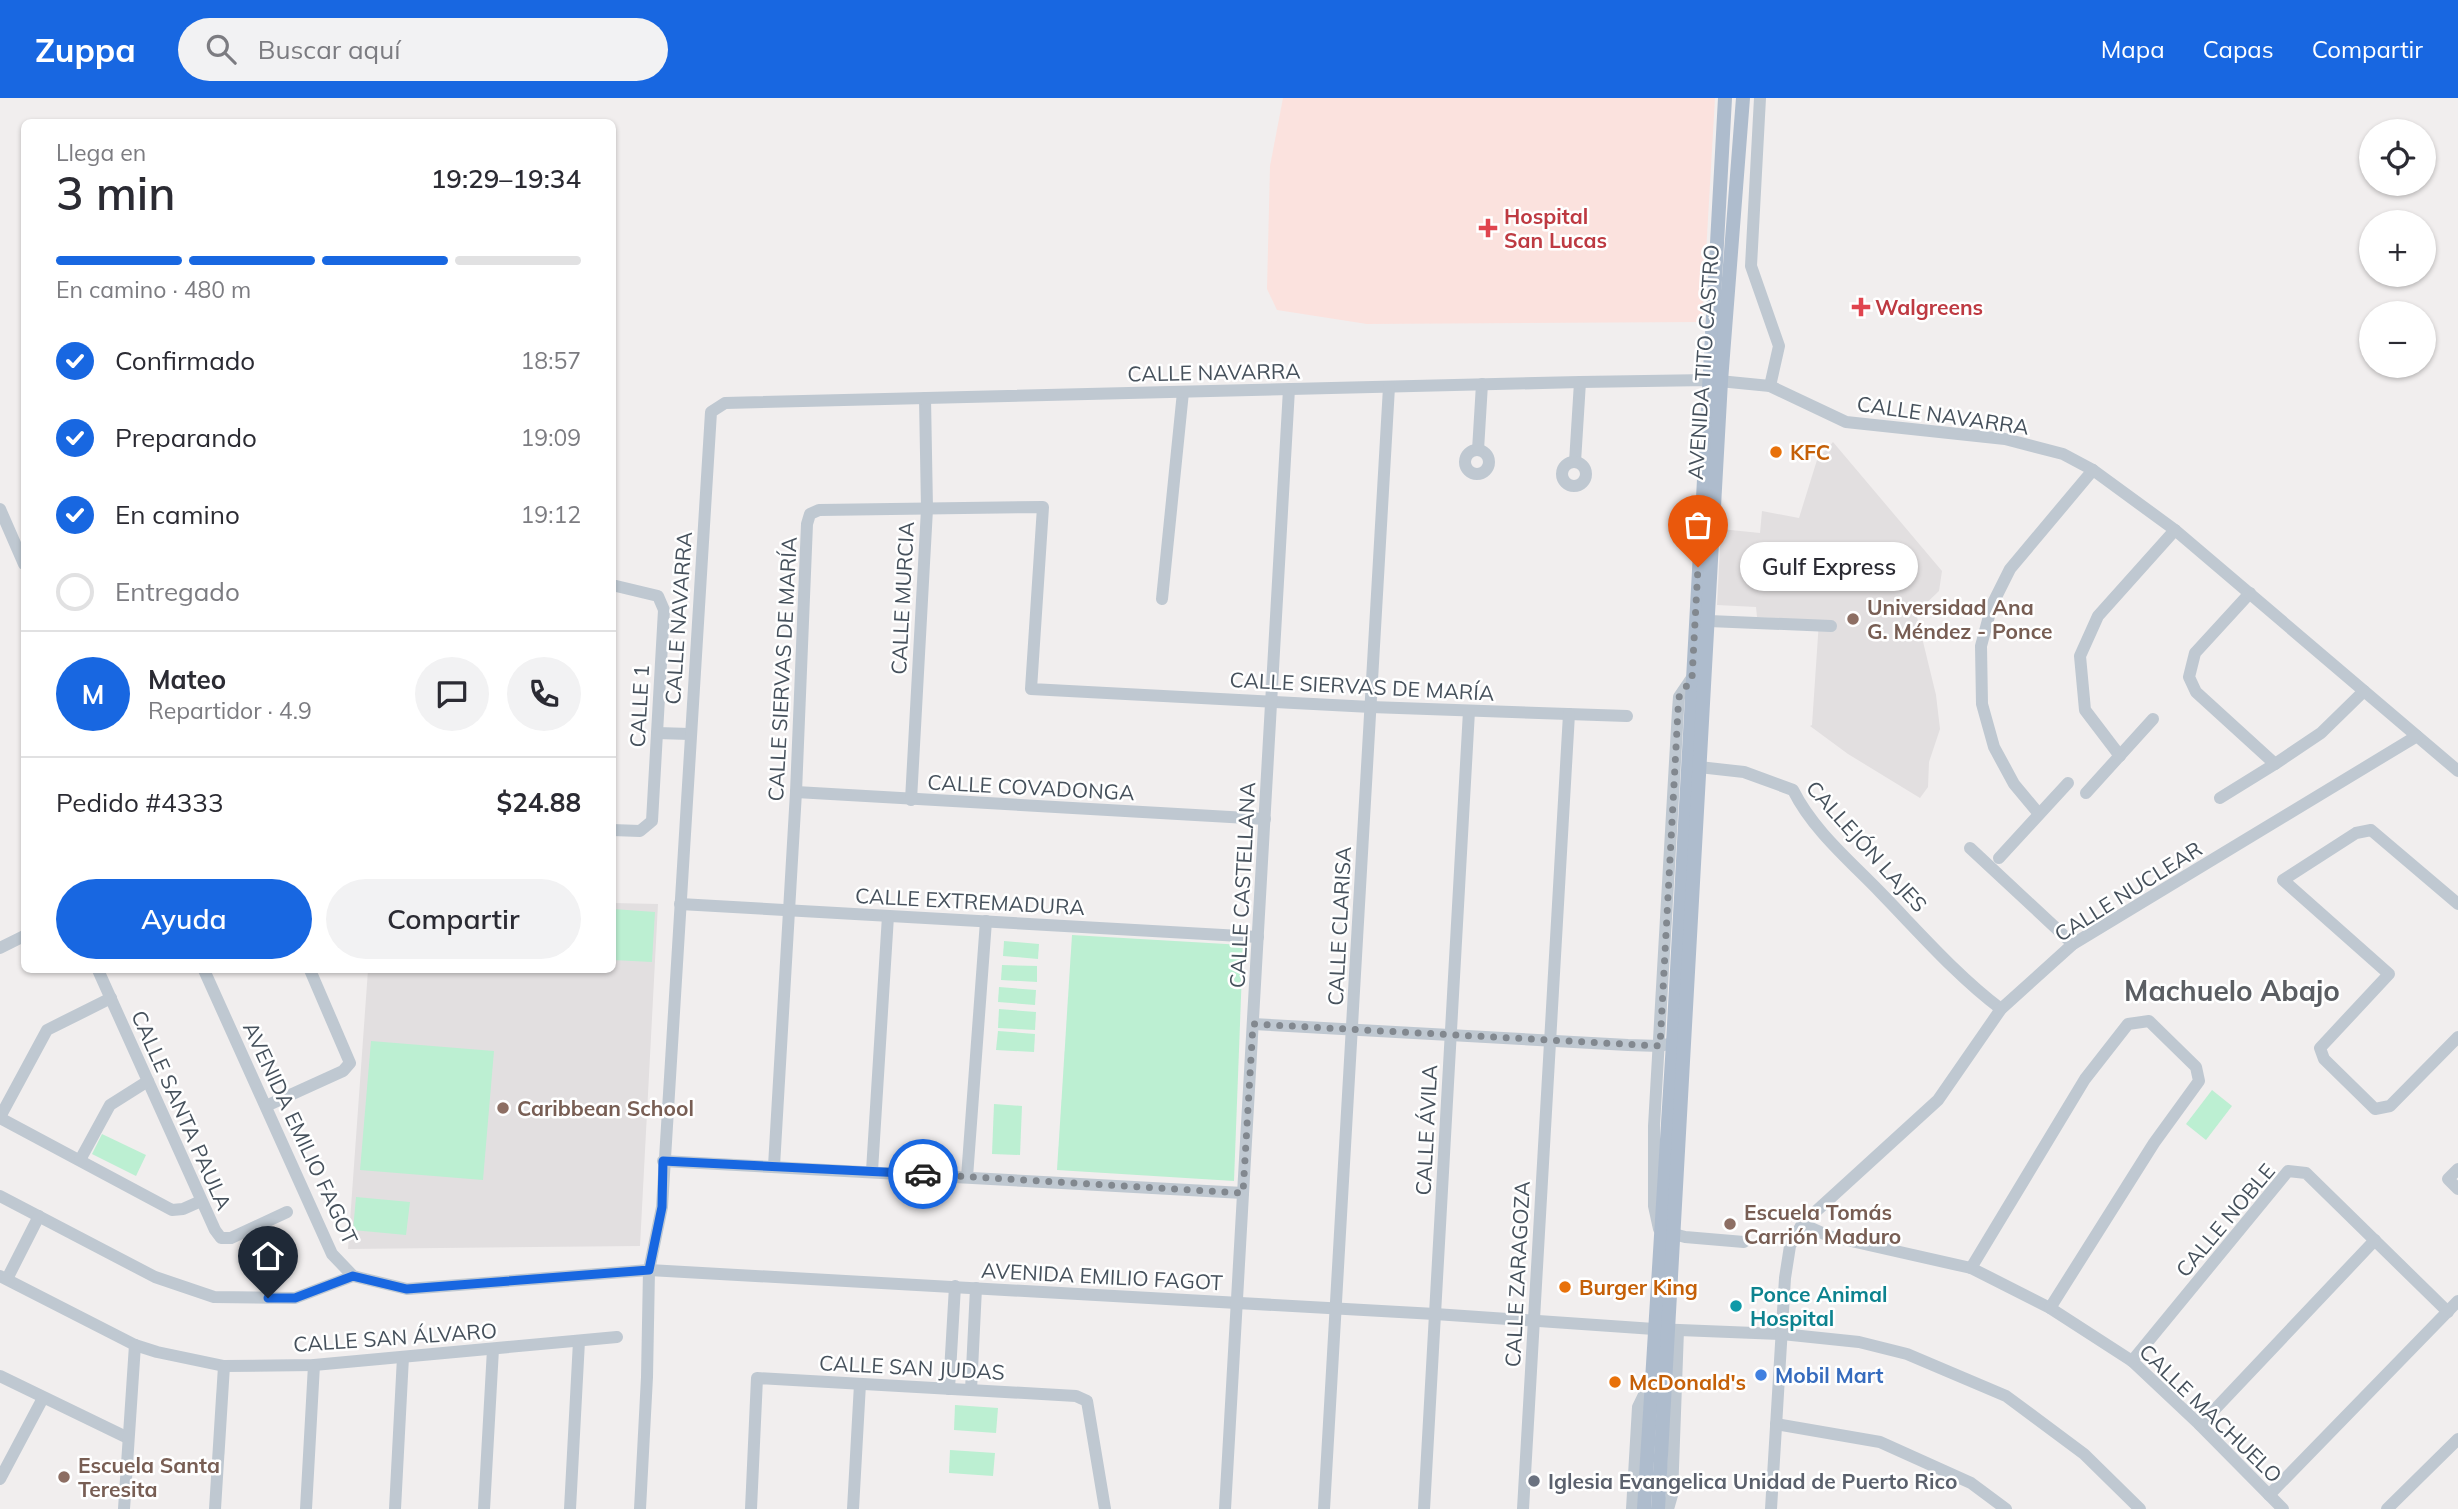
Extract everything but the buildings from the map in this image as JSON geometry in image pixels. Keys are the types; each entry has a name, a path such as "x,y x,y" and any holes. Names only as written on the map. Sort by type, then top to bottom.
{"main road":[{"name":"AVENIDA TITO CASTRO","path":"1687,765 1709,621 1725,98"},
{"name":"AVENIDA TITO CASTRO","path":"1658,1509 1667,1330 1673,1042 1692,678 1715,381 1743,98"},
{"name":"AVENIDA TITO CASTRO","path":"1644,1509 1652,1378 1667,1330"}],"street":[{"path":"1760,98 1751,266 1779,346 1770,386"},
{"name":"CALLE NAVARRA","path":"640,1509 649,1270 662,1207 711,412 726,403 1580,382 1715,381 1770,386 1846,422 2005,439 2063,454 2092,470 2175,530 2458,771"},
{"path":"1575,462 1580,382"},
{"path":"1478,450 1482,384"},
{"name":"CALLE CLARISA","path":"1324,1509 1389,387"},
{"name":"CALLE CASTELLANA","path":"1225,1509 1289,389"},
{"path":"1162,599 1182,392"},
{"name":"CALLE MURCIA","path":"911,800 926,509 925,398"},
{"path":"2039,814 2014,784 1994,747 1982,704 1981,646 1992,605 2010,569 2092,470"},
{"name":"CALLE SIERVAS DE MARÍA","path":"775,1166 796,792 807,524 810,514 819,510 1043,507 1031,689 1371,707 1627,716"},
{"path":"0,509 21,557"},
{"path":"2120,756 2085,710 2080,656 2098,616 2175,530"},
{"name":"CALLE 1","path":"616,586 658,596 664,610 652,821 640,831 616,830"},
{"path":"2250,593 2195,653 2189,677 2196,692 2276,764"},
{"path":"1709,621 1831,626"},
{"path":"1692,678 1679,697 1676,747 1687,765 1673,1042 1653,1178 1654,1206 1667,1233 1744,1242"},
{"path":"2220,798 2321,733 2364,691"},
{"name":"CALLE ÁVILA","path":"1424,1509 1469,710"},
{"name":"CALLE ZARAGOZA","path":"1523,1509 1569,714"},
{"path":"2087,793 2153,719"},
{"path":"657,733 690,734"},
{"name":"CALLE NUCLEAR","path":"1771,1509 1784,1278 1790,1246 1802,1224 1937,1100 2001,1009 2073,944 2417,736"},
{"name":"CALLEJÓN LAJES","path":"1687,765 1744,772 1793,790 1804,812 1835,845 1973,988 2001,1009"},
{"path":"1999,858 2068,783"},
{"name":"CALLE COVADONGA","path":"796,792 1265,819"},
{"path":"2458,904 2371,830 2356,833 2283,880 2389,974 2320,1048 2324,1059 2375,1109 2390,1106 2458,1037"},
{"path":"1970,848 2073,944"},
{"name":"CALLE EXTREMADURA","path":"680,904 1258,937"},
{"path":"872,1171 888,916"},
{"path":"967,1177 986,921"},
{"path":"0,948 21,938"},
{"name":"CALLE SANTA PAULA","path":"99,973 201,1201 221,1238 231,1238 287,1212"},
{"name":"AVENIDA EMILIO FAGOT","path":"205,973 332,1254 353,1276 407,1289 649,1270 1336,1308 1667,1330 1782,1334 1859,1342 1906,1354 2006,1396 2084,1454 2140,1509"},
{"path":"266,1106 343,1071 350,1063 311,973"},
{"path":"111,998 47,1030 0,1118 172,1210 183,1209 201,1201"},
{"path":"1971,1268 2085,1079 2128,1024 2149,1021 2196,1067 2199,1081 2154,1143 2050,1308"},
{"path":"1253,1024 1550,1041 1673,1042"},
{"path":"80,1160 110,1105 148,1081"},
{"path":"663,1161 1243,1193"},
{"path":"2458,1170 2448,1180 2458,1189"},
{"name":"CALLE NOBLE","path":"2132,1361 2288,1171 2306,1173 2448,1311"},
{"path":"0,1196 155,1277 214,1297 295,1298 353,1276"},
{"path":"3,1277 38,1216"},
{"name":"CALLE MACHUELO","path":"1802,1224 1829,1236 1971,1268 2050,1308 2132,1361 2283,1509"},
{"path":"2200,1425 2375,1240"},
{"name":"CALLE SAN ÁLVARO","path":"3,1277 135,1345 224,1366 314,1365 617,1337"},
{"path":"948,1389 955,1286"},
{"path":"971,1390 976,1288"},
{"path":"2269,1495 2458,1301"},
{"path":"1667,1330 1672,1495 1668,1509"},
{"path":"570,1509 579,1340"},
{"path":"124,1509 135,1345"},
{"path":"484,1509 493,1349"},
{"path":"395,1509 403,1357"},
{"path":"306,1509 314,1365"},
{"path":"215,1509 224,1366"},
{"path":"0,1376 128,1438"},
{"name":"CALLE SAN JUDAS","path":"751,1509 757,1378 1076,1396 1087,1401 1105,1509"},
{"path":"1632,1509 1638,1407 1652,1378"},
{"path":"853,1509 860,1384"},
{"path":"0,1479 43,1398"},
{"path":"1776,1424 1880,1442 1971,1483 2006,1509"},
{"path":"2388,1509 2458,1439"}],"shaded area":[{"name":"Hospital San Lucas","path":"1283,98 1715,98 1702,322 1367,324 1277,310 1267,289 1270,166"},
{"name":"Universidad Ana G. Méndez - Ponce","path":"1833,442 1942,571 1939,591 1916,613 1936,695 1940,729 1929,762 1928,787 1920,798 1848,754 1810,726 1819,621 1757,617 1756,607 1717,605 1721,529 1760,533 1762,511 1799,518 1817,460"},
{"name":"Caribbean School","path":"616,903 658,904 640,1246 348,1249 368,973 616,973"}],"green space":[{"path":"616,909 655,912 652,962 616,960"},
{"path":"1072,935 1243,945 1234,1181 1057,1170"},
{"path":"1004,941 1039,944 1038,959 1003,956"},
{"path":"1002,965 1037,966 1037,982 1001,980"},
{"path":"999,987 1036,990 1035,1005 998,1002"},
{"path":"999,1009 1036,1012 1035,1030 998,1028"},
{"path":"998,1031 1035,1034 1034,1052 996,1050"},
{"path":"371,1041 494,1051 483,1180 360,1170"},
{"path":"2212,1090 2232,1106 2206,1140 2186,1124"},
{"path":"994,1104 1022,1106 1020,1155 992,1154"},
{"path":"102,1134 146,1155 136,1176 92,1154"},
{"path":"356,1197 410,1202 406,1235 353,1230"},
{"path":"955,1405 998,1408 996,1433 954,1430"},
{"path":"950,1450 995,1453 993,1476 949,1473"}],"way so far":[{"path":"923,1174 1243,1193 1253,1024 1660,1046 1679,697 1692,678 1698,567"}],"place":[{"name":"Hospital San Lucas","path":"1488,228"},
{"name":"Walgreens","path":"1861,307"},
{"name":"KFC","path":"1776,452"},
{"name":"Gulf Express","path":"1698,567"},
{"name":"Universidad Ana G. Méndez - Ponce","path":"1853,619"},
{"name":"Caribbean School","path":"503,1108"},
{"name":"Escuela Tomás Carrión Maduro","path":"1730,1224"},
{"name":"Burger King","path":"1565,1287"},
{"name":"Ponce Animal Hospital","path":"1736,1306"},
{"name":"Mobil Mart","path":"1761,1375"},
{"name":"McDonald's","path":"1615,1382"},
{"name":"Escuela Santa Teresita","path":"64,1477"},
{"name":"Iglesia Evangelica Unidad de Puerto Rico","path":"1534,1481"}],"district":[{"name":"Machuelo Abajo","path":"2232,990"}],"route":[{"path":"268,1298 295,1298 353,1276 407,1289 649,1270 662,1207 663,1161 923,1174"}]}
